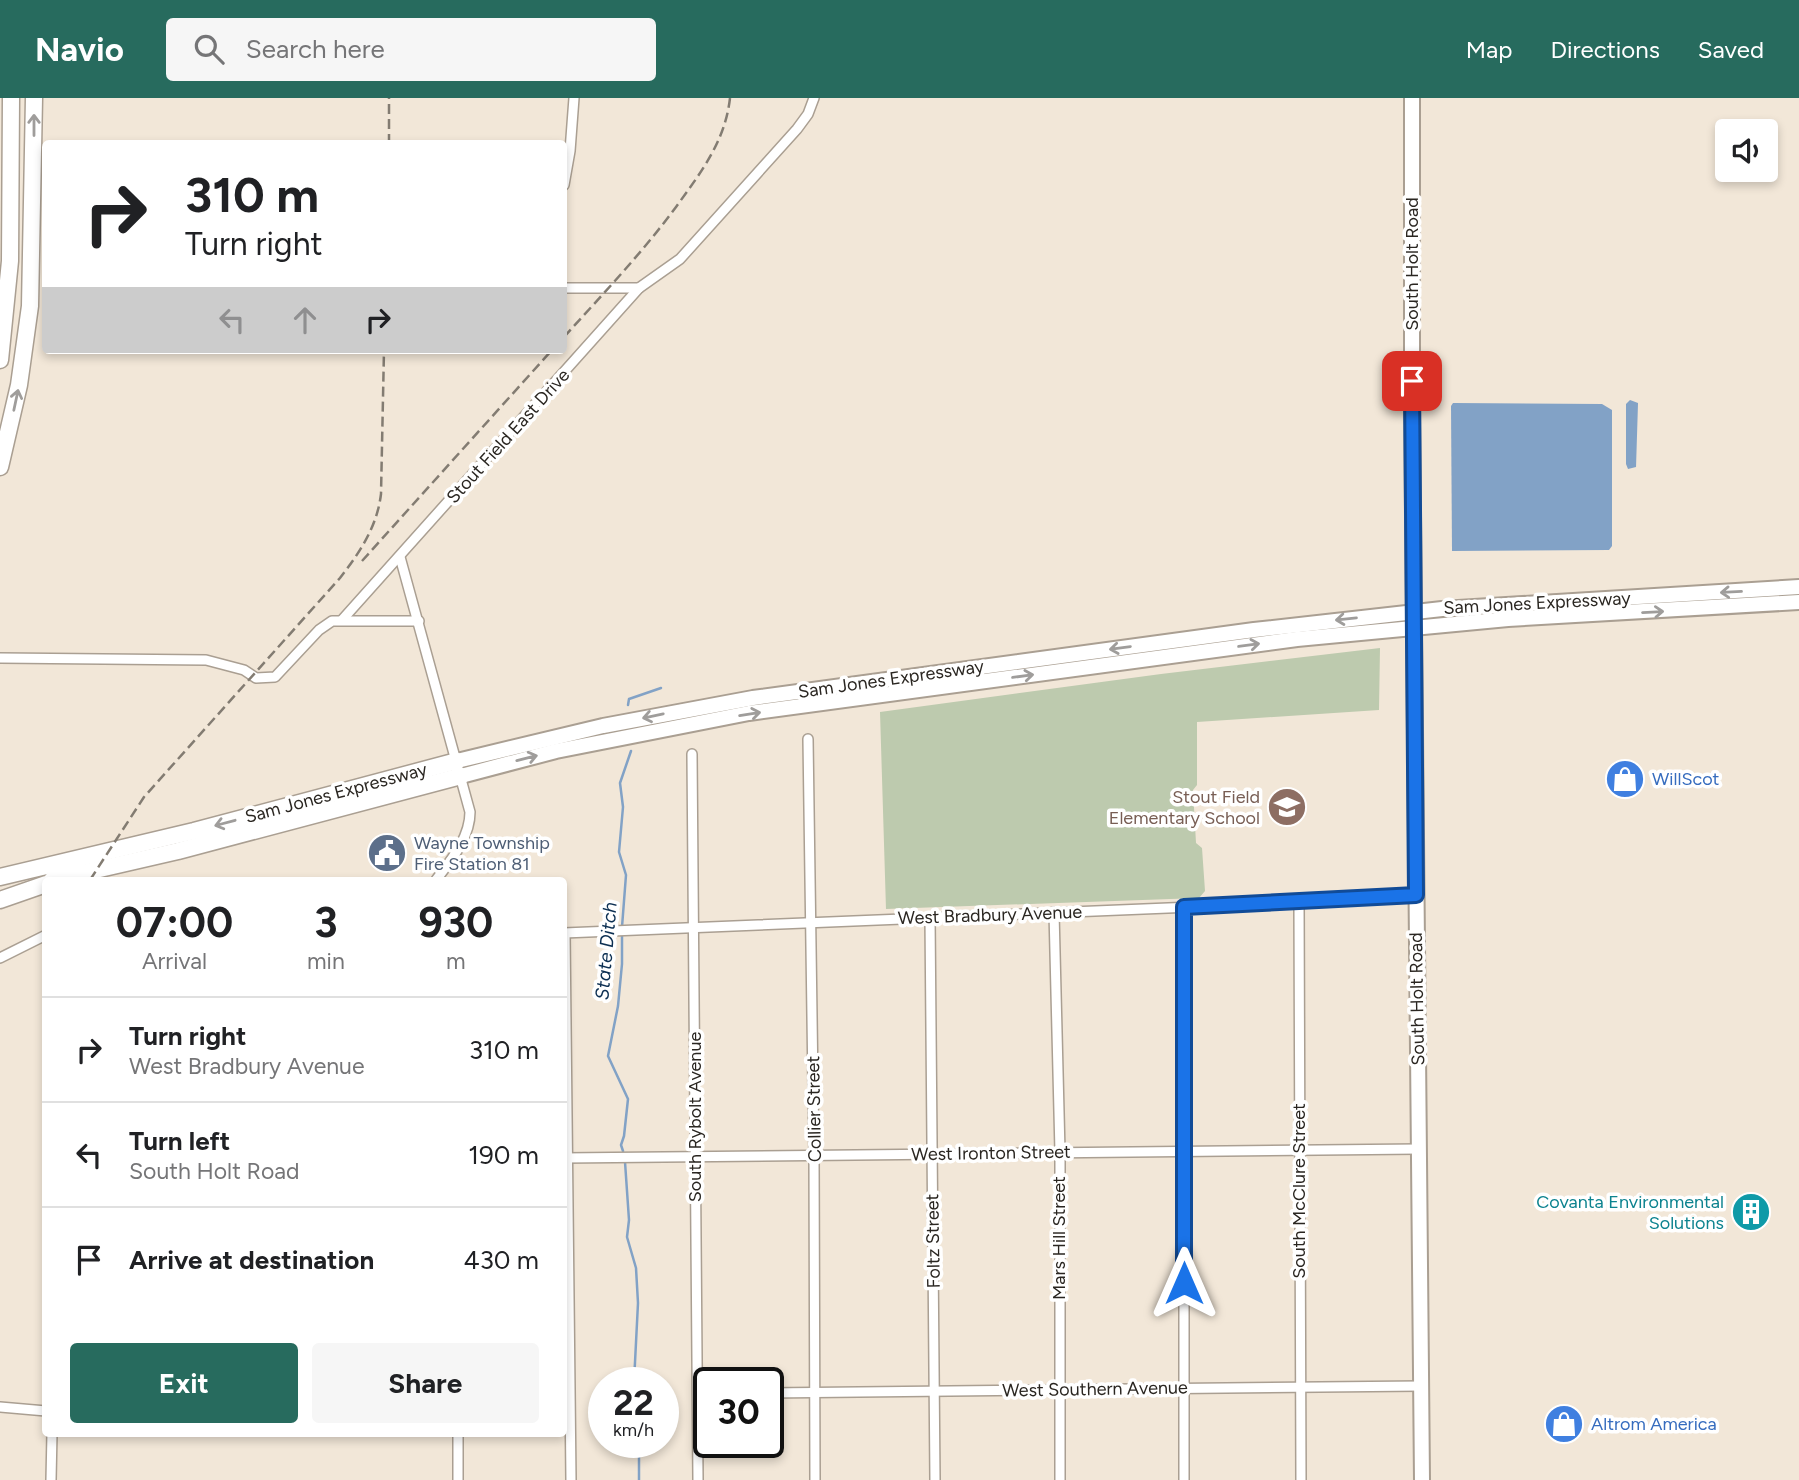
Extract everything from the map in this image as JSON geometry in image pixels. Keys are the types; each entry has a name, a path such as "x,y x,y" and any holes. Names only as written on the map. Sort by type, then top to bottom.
{"highway":[{"path":"0,360 9,272 11,98"},
{"path":"0,467 19,385 30,306 34,98"},
{"path":"0,265 10,183"},
{"name":"Sam Jones Expressway","path":"0,877 459,769"},
{"name":"Sam Jones Expressway","path":"70,877 178,851 459,769"},
{"path":"0,891 42,884"},
{"path":"0,900 42,884"}],"main road":[{"name":"South Holt Road","path":"1412,98 1413,611 1422,1480"},
{"name":"Sam Jones Expressway","path":"459,769 629,720 752,698 1413,611 1799,587"},
{"name":"Sam Jones Expressway","path":"459,769 749,713 1297,639 1532,617 1799,602"}],"street":[{"path":"567,168 574,98"},
{"name":"Stout Field East Drive","path":"342,620 639,288 680,259 797,129 808,114 814,98"},
{"path":"567,288 639,288"},
{"path":"400,558 469,809 468,826 460,844 438,877"},
{"path":"0,658 206,660 227,664 262,679 275,677 325,624 334,620 419,621"},
{"name":"Collier Street","path":"808,739 816,1480"},
{"name":"South Rybolt Avenue","path":"692,754 697,1367"},
{"name":"West Bradbury Avenue","path":"567,933 1416,895"},
{"name":"South McClure Street","path":"1299,902 1301,1480"},
{"path":"1184,907 1184,1480"},
{"name":"Mars Hill Street","path":"1055,912 1060,1152 1060,1480"},
{"name":"Foltz Street","path":"930,918 935,1480"},
{"path":"0,958 42,937"},
{"name":"West Ironton Street","path":"567,1158 1419,1149"},
{"name":"West Southern Avenue","path":"784,1393 1421,1386"},
{"path":"567,1392 571,1480"},
{"path":"0,1407 42,1411"},
{"path":"51,1480 52,1437"},
{"path":"458,1437 458,1480"},
{"name":"South Rybolt Avenue","path":"698,1458 698,1480"}],"green space":[{"path":"1380,648 1379,710 1197,722 1197,785 1193,790 1196,843 1202,848 1205,891 1199,898 886,909 880,712"}],"water":[{"path":"1630,400 1638,403 1636,467 1628,469 1626,404"},
{"path":"1453,403 1602,404 1612,410 1612,546 1609,550 1452,551"}],"waterway":[{"name":"State Ditch","path":"628,705 629,699 661,688"},
{"name":"State Ditch","path":"622,927 626,875 619,852 623,807 620,783 631,751"},
{"name":"State Ditch","path":"622,934 618,1006 608,1056 628,1099 621,1145 623,1151"},
{"name":"State Ditch","path":"625,1162 629,1220 627,1237 636,1268 638,1303 635,1367"},
{"name":"State Ditch","path":"639,1458 639,1480"}],"railway":[{"path":"389,98 389,140"},
{"path":"567,334 650,241 694,181 717,143 730,98"},
{"path":"92,877 144,797 340,578 366,539 376,517 381,494 384,354"},
{"path":"362,561 548,354"}],"place":[{"name":"WillScot","path":"1625,779"},
{"name":"Stout Field Elementary School","path":"1287,807"},
{"name":"Wayne Township Fire Station 81","path":"387,853"},
{"name":"Covanta Environmental Solutions","path":"1751,1212"},
{"name":"Altrom America","path":"1564,1424"}],"route":[{"path":"1184,1283 1184,907 1416,895 1412,381"}]}
